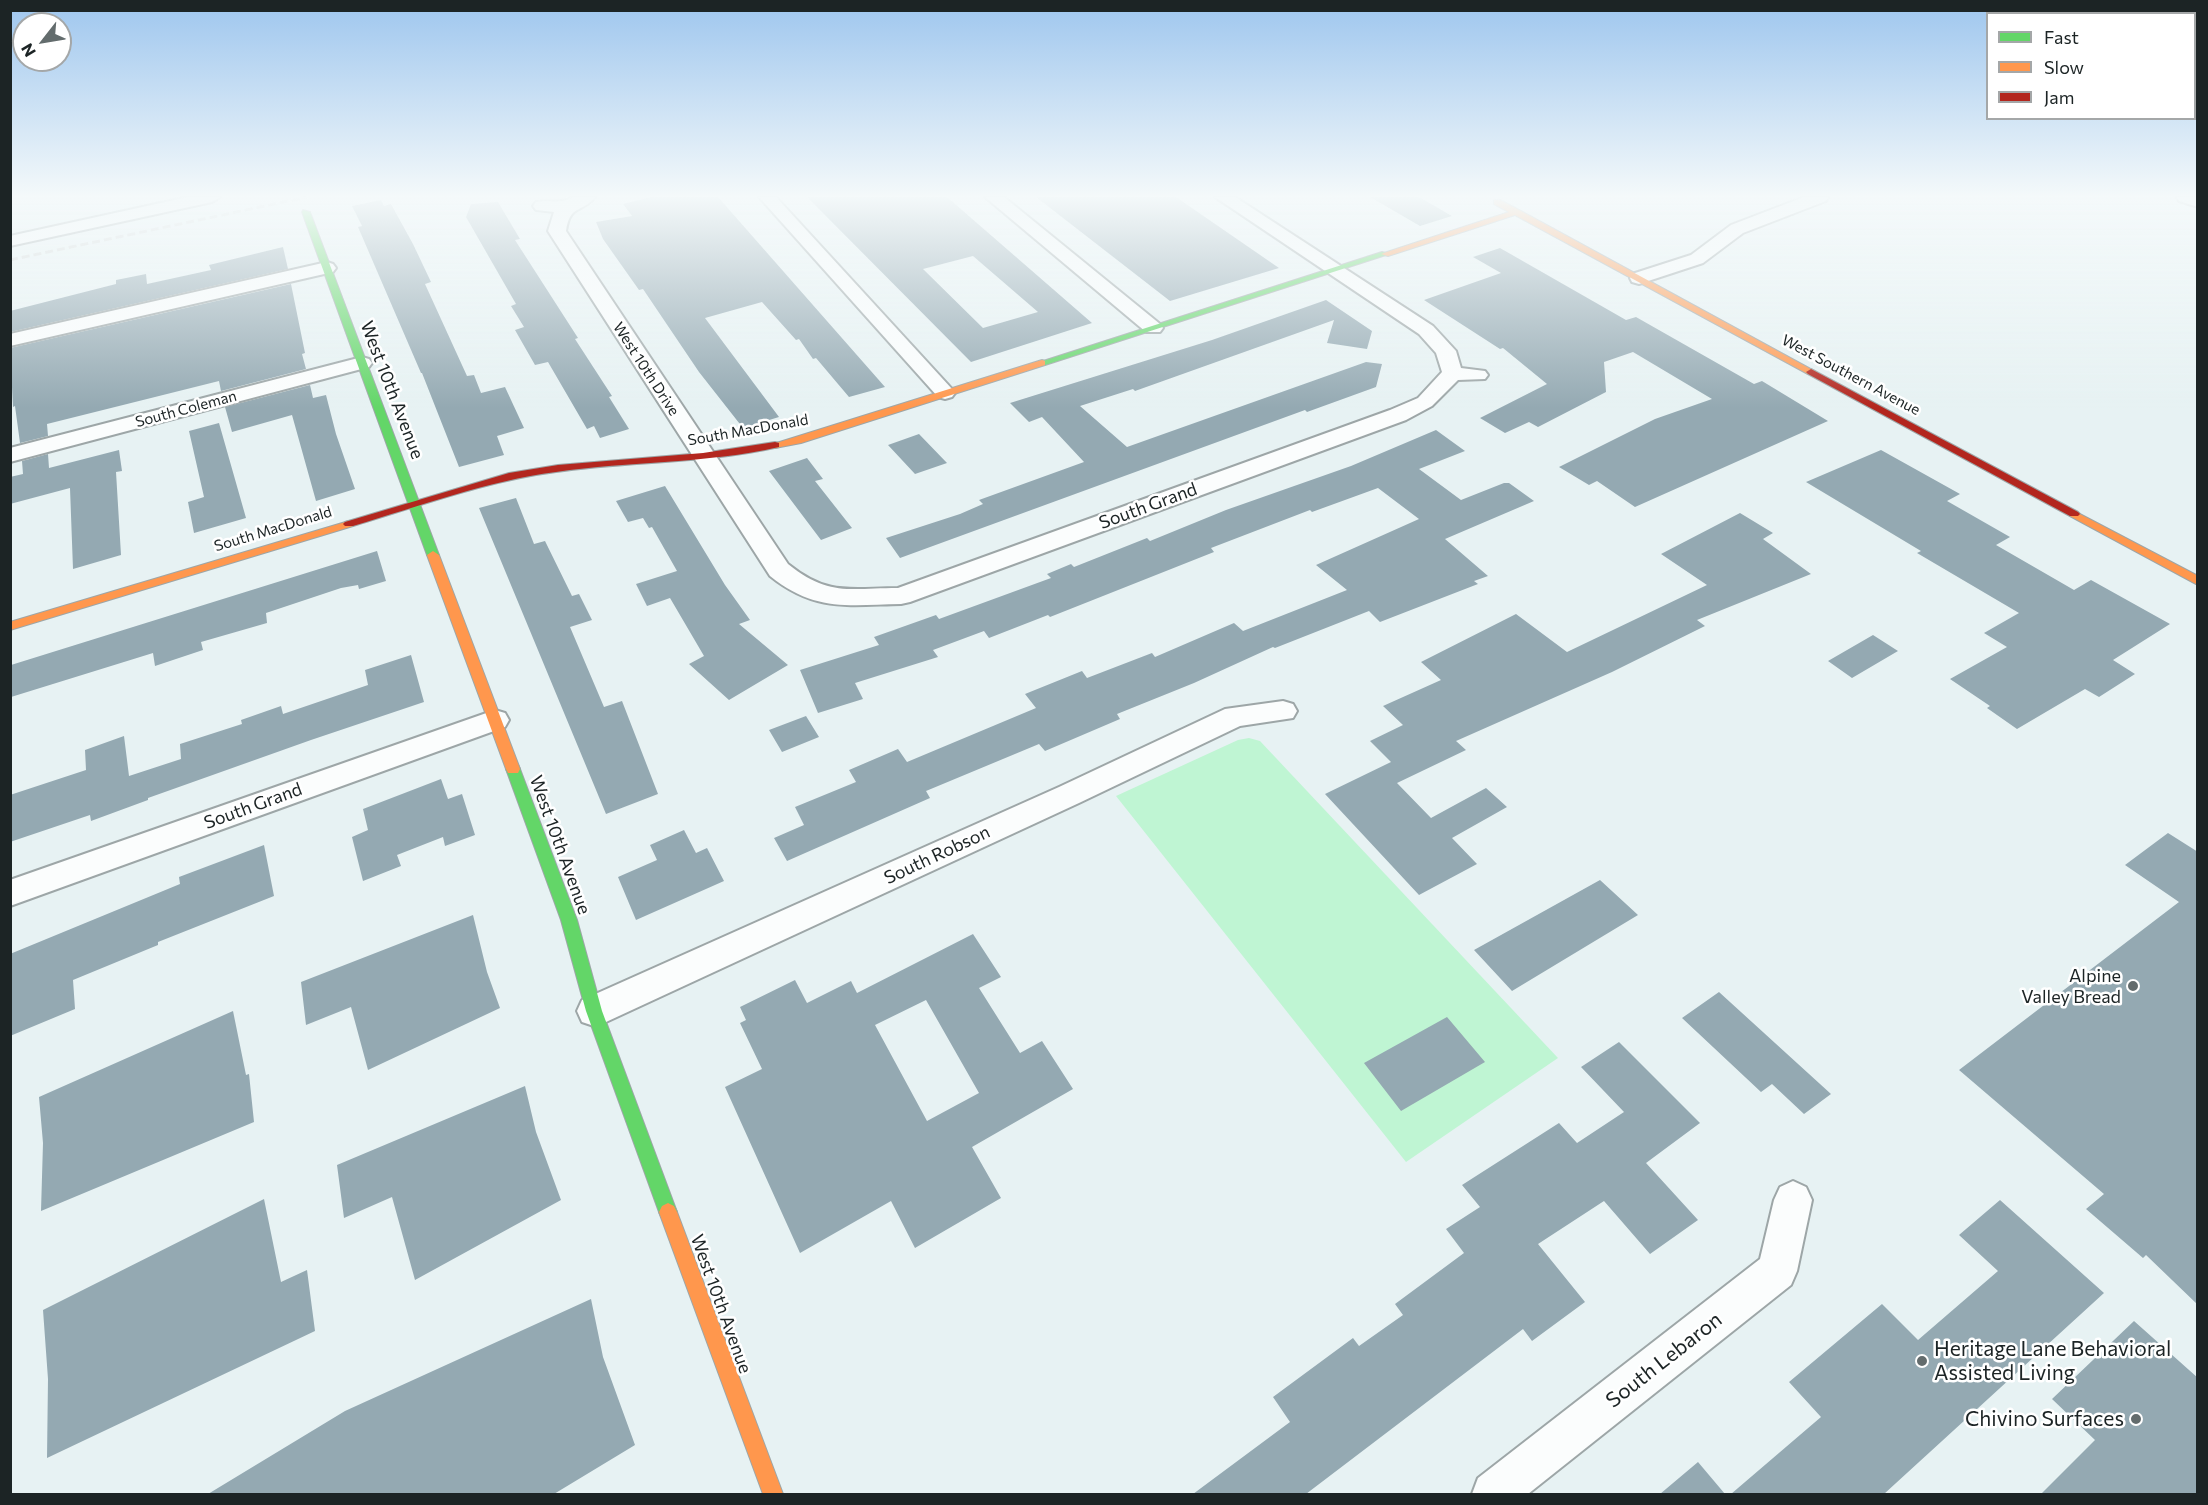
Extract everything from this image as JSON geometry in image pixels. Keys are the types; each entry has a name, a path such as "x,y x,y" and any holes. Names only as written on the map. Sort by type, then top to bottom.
{"street":[{"path":"10,340 326,267"},
{"name":"West 10th Avenue","path":"327,267 569,920 594,1011 772,1494"},
{"name":"West 10th Drive","path":"581,267 779,570 824,606"},
{"path":"831,267 945,393"},
{"path":"1079,267 1153,328"},
{"path":"1330,267 1426,330 1446,351 1453,373 1478,375"},
{"name":"South MacDonald","path":"10,626 509,476 558,468 703,456 797,441 1343,267"},
{"name":"West Southern Avenue","path":"1619,267 2198,581"},
{"path":"1639,278 1672,267"},
{"name":"South Coleman","path":"10,455 362,363"},
{"name":"South Grand","path":"824,606 901,596 1398,415 1425,402 1453,373"},
{"name":"South Robson","path":"594,1011 1069,795 1235,716 1283,711"},
{"name":"South Grand","path":"10,893 495,720"},
{"name":"South Lebaron","path":"1494,1494 1777,1271 1793,1200"}],"green space":[{"path":"1249,738 1260,741 1558,1058 1406,1162 1116,796 1238,740"}],"building":[{"path":"210,267 288,269 10,332 10,311 116,284 116,280 146,274 147,284 211,270"},
{"path":"375,267 424,267 431,282 425,284 467,376 474,375 481,393 505,387 524,428 497,436 504,455 459,467"},
{"path":"495,267 533,267 578,338 575,339 612,396 609,397 629,429 600,438 594,426 587,429 548,362 535,365 515,330 524,327 511,306 516,304"},
{"path":"623,267 780,267 885,387 849,397 816,358 813,359 799,339 796,340 762,302 705,318 779,417 743,428 699,372 643,289 639,290"},
{"path":"877,267 930,267 923,269 983,328 1038,312 986,267 1028,267 1092,323 971,362"},
{"path":"1126,267 1279,268 1170,301"},
{"path":"1491,267 1534,267 1626,320 1636,317 1754,384 1762,381 1828,421 1635,507 1597,481 1589,485 1559,467 1655,419 1712,399 1633,352 1604,362 1606,392 1538,427 1529,422 1505,433 1480,418 1547,384 1503,348 1500,349 1424,300 1501,273"},
{"path":"291,284 306,369 221,391 219,381 47,424 48,436 20,443 15,406 13,407 10,348"},
{"path":"1326,300 1372,331 1367,349 1327,343 1334,320 1135,391 1133,389 1080,406 1127,447 1366,362 1382,364 1376,387 1307,412 1305,410 900,558 886,538 960,514 983,504 979,500 1084,462 1042,417 1029,422 1010,403 1212,340"},
{"path":"310,385 313,398 326,395 336,434 355,489 316,501 292,415 232,432 225,407"},
{"path":"219,423 246,518 194,533 188,502 204,497 189,431"},
{"path":"1436,430 1465,451 1419,469 1461,500 1509,483 1534,501 1445,539 1488,576 1474,581 1478,584 1380,622 1369,611 1273,647 1194,683 1117,714 1120,719 1045,751 1039,744 926,791 930,798 787,861 774,838 804,825 795,807 856,782 849,770 898,749 907,762 1036,708 1025,694 1082,671 1087,678 1152,653 1155,657 1234,623 1243,631 1347,590 1316,565 1419,519 1378,488 1312,512 1310,510 1211,548 1214,552 1050,617 1048,615 989,638 984,631 933,650 938,657 855,683 863,699 818,713 800,670 879,645 874,637 936,615 939,619 1051,578 1047,574 1071,564 1074,567 1147,538 1150,541 1226,510 1351,466"},
{"path":"919,434 947,463 915,474 888,445"},
{"path":"119,450 122,471 116,472 121,555 73,569 70,488 10,504 10,477 23,474 22,461 48,454 49,468"},
{"path":"1881,450 1960,494 1947,501 2010,537 1996,545 2074,590 2091,580 2170,624 2113,660 2135,674 2099,697 2085,689 2017,729 1987,708 1990,706 1950,679 2007,647 1984,633 2019,613 1917,553 1921,551 1806,482"},
{"path":"807,458 823,479 815,481 852,528 821,540 769,471"},
{"path":"665,486 725,585 750,620 739,624 788,665 729,700 689,664 704,656 670,598 647,606 636,584 677,571 652,527 649,528 643,518 628,522 616,501"},
{"path":"516,498 534,544 545,541 572,596 579,594 592,620 570,627 604,707 622,701 658,794 606,814 479,508"},
{"path":"1740,513 1773,533 1763,539 1811,574 1697,620 1705,626 1612,672 1456,741 1466,750 1397,783 1431,818 1486,788 1507,807 1452,838 1477,864 1419,895 1325,794 1391,762 1370,741 1403,725 1383,706 1441,680 1421,662 1516,614 1567,652 1707,585 1661,554"},
{"path":"377,551 386,581 359,589 358,585 341,588 266,613 267,623 201,642 203,650 155,666 153,653 11,697 11,665"},
{"path":"1873,635 1898,651 1852,678 1828,661"},
{"path":"411,655 424,702 148,798 148,800 91,821 90,815 10,842 10,795 86,770 85,750 124,736 129,776 181,759 180,744 242,724 241,720 281,706 283,714 368,685 365,670"},
{"path":"806,716 819,737 782,752 769,730"},
{"path":"441,779 448,799 462,794 475,835 445,846 443,837 397,855 401,866 363,881 352,837 368,830 363,809"},
{"path":"684,830 696,853 707,848 724,881 636,920 618,877 657,860 650,845"},
{"name":"Alpine Valley Bread","path":"2168,833 2198,852 2198,1305 2146,1255 2143,1258 2086,1209 2104,1194 1959,1070 2179,902 2125,865"},
{"path":"264,845 274,896 158,942 158,945 73,980 75,1009 10,1036 10,954 180,884 179,877"},
{"path":"1600,880 1638,915 1512,991 1474,950"},
{"path":"473,915 487,972 500,1008 368,1070 351,1007 306,1025 301,982"},
{"path":"973,934 1001,977 979,988 1020,1053 1042,1041 1073,1089 972,1147 1001,1198 915,1248 891,1201 800,1253 725,1087 762,1069 740,1023 746,1020 740,1007 795,980 807,1003 851,981 857,993","holes":["926,1000 979,1093 927,1121 875,1025"]},
{"path":"1719,992 1831,1094 1804,1114 1772,1084 1761,1092 1682,1018"},
{"path":"233,1011 246,1075 249,1074 254,1122 41,1211 43,1143 39,1097"},
{"path":"1447,1017 1485,1062 1401,1111 1364,1063"},
{"path":"1619,1042 1700,1123 1646,1163 1698,1220 1650,1254 1604,1201 1538,1244 1585,1302 1532,1341 1523,1329 1306,1494 1193,1494 1290,1422 1273,1397 1353,1338 1359,1346 1403,1315 1395,1304 1464,1253 1446,1229 1480,1207 1462,1185 1559,1123 1577,1143 1624,1112 1581,1067"},
{"path":"525,1086 536,1132 561,1200 415,1280 392,1197 344,1218 337,1165"},
{"path":"264,1199 281,1282 307,1270 315,1331 47,1458 48,1379 43,1310"},
{"name":"Heritage Lane Behavioral Assisted Living","path":"2000,1200 2104,1293 1884,1494 1731,1494 1821,1417 1789,1382 1882,1304 1918,1340 1998,1271 1959,1235"},
{"path":"591,1299 603,1357 635,1445 554,1494 208,1494 345,1411"},
{"name":"Chivino Surfaces","path":"2134,1321 2198,1378 2198,1494 2041,1494 2095,1440 2052,1399"},
{"path":"1698,1462 1725,1494 1660,1494"}],"traffic: fast":[{"path":"326,267 433,555"},
{"path":"1042,363 1343,267"},
{"path":"513,769 569,920 594,1011 668,1212"}],"traffic: slow":[{"path":"1617,267 1811,372"},
{"path":"775,445 797,441 1042,363"},
{"path":"2074,514 2198,581"},
{"path":"10,626 349,524"},
{"path":"433,555 513,769"},
{"path":"668,1212 773,1494"}],"traffic: jam":[{"path":"1811,372 2074,514"},
{"path":"349,524 509,476 558,468 703,456 775,445"}],"place":[{"name":"Alpine Valley Bread","path":"2133,986"},
{"name":"Heritage Lane Behavioral Assisted Living","path":"1922,1361"},
{"name":"Chivino Surfaces","path":"2136,1419"}]}
